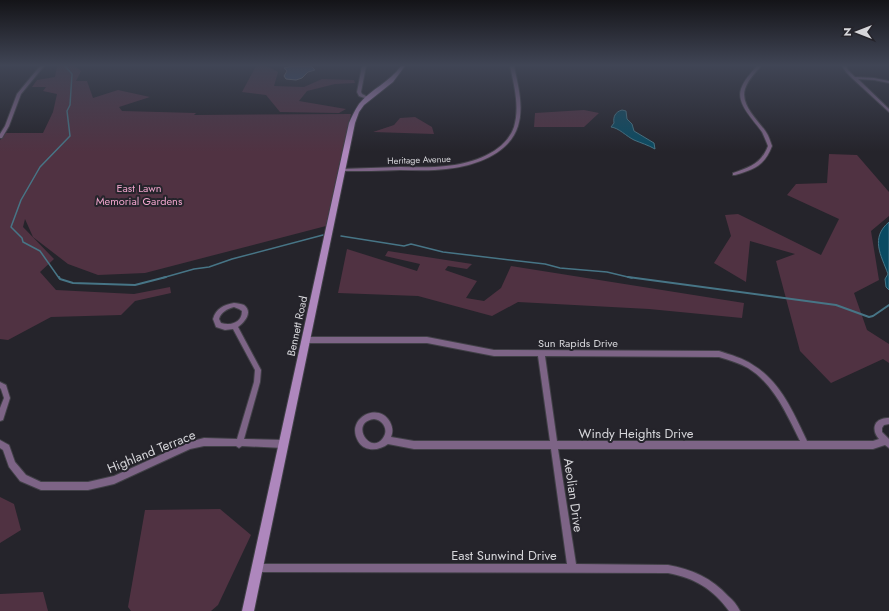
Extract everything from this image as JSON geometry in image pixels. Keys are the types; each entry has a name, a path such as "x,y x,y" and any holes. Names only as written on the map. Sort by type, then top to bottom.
{"street":[{"path":"0,137 7,126 19,95"},
{"path":"360,95 367,98"},
{"name":"Bennett Road","path":"248,611 353,118 359,108 372,95"},
{"name":"Heritage Avenue","path":"342,170 445,168 461,166 489,156 499,149 513,135 516,127 518,107 516,95"},
{"path":"736,174 757,166 762,162 770,146 767,137 745,106 742,95"},
{"path":"872,95 889,111"},
{"path":"228,306 242,307 245,317 235,326 226,328 218,325 216,319 220,311 228,306"},
{"path":"235,326 258,370 257,382 239,444"},
{"name":"Sun Rapids Drive","path":"306,340 427,340 471,350 494,353 712,354 732,358 753,368 774,387 781,397 805,446"},
{"name":"Aeolian Drive","path":"541,353 572,569"},
{"path":"0,385 4,387 8,398 0,418"},
{"name":"Windy Heights Drive","path":"386,440 389,429 384,419 372,417 365,420 359,426 359,437 366,445 375,446 386,440 414,445 873,446 887,443 879,434 878,427 882,422 889,421"},
{"name":"Highland Terrace","path":"0,444 6,448 12,464 23,478 41,486 80,486 114,480 189,446 204,442 284,444"},
{"name":"East Sunwind Drive","path":"257,568 668,569 683,571 699,577 714,587 735,611"}],"green space":[{"name":"East Lawn Memorial Gardens","path":"57,95 92,95 93,98 104,95 139,95 150,97 119,107 122,111 196,113 194,115 351,114 326,226 145,273 98,275 68,264 33,237 25,219 23,227 54,259 40,272 56,290 134,294 170,287 171,293 135,301 121,315 51,317 8,340 0,339 0,140 6,133 43,133 53,112"},
{"path":"262,95 304,95 299,101 346,109 339,113 280,112 266,95"},
{"path":"584,110 599,113 584,127 534,127 535,113"},
{"path":"415,117 432,127 434,134 373,132 394,125 400,118"},
{"path":"829,154 857,155 889,192 889,216 871,231 879,280 854,293 867,330 889,344 889,363 883,359 831,383 800,351 776,261 795,254 750,241 746,282 714,263 731,236 725,215 738,214 821,255 839,219 787,195 796,184 827,183"},
{"path":"347,249 417,271 420,264 385,256 388,251 472,264 467,269 448,266 445,270 477,281 466,298 484,301 501,288 511,266 744,303 742,318 649,309 518,302 492,316 418,296 338,293"},
{"path":"0,497 14,504 21,530 0,543"},
{"path":"220,509 251,535 218,605 211,611 131,611 128,607 145,510"},
{"path":"43,592 48,611 0,611 0,594"}],"water":[{"path":"622,110 626,111 627,119 632,124 634,131 654,143 655,149 634,140 617,129 611,127 614,123 615,115"},
{"path":"889,222 889,290 886,287 885,279 888,274 880,253 878,240 883,228"}],"waterway":[{"path":"59,278 40,251 23,242 22,238 11,227 21,200 40,167 70,136 67,111 70,105 71,95"},
{"path":"162,278 194,269 209,267 232,259 323,235"},
{"path":"341,236 404,246 411,244 443,252 545,264 560,268 607,272 632,278"},
{"path":"59,277 60,279 73,283 135,285 166,277"},
{"path":"628,277 836,305 869,317 873,316 889,305"}]}
